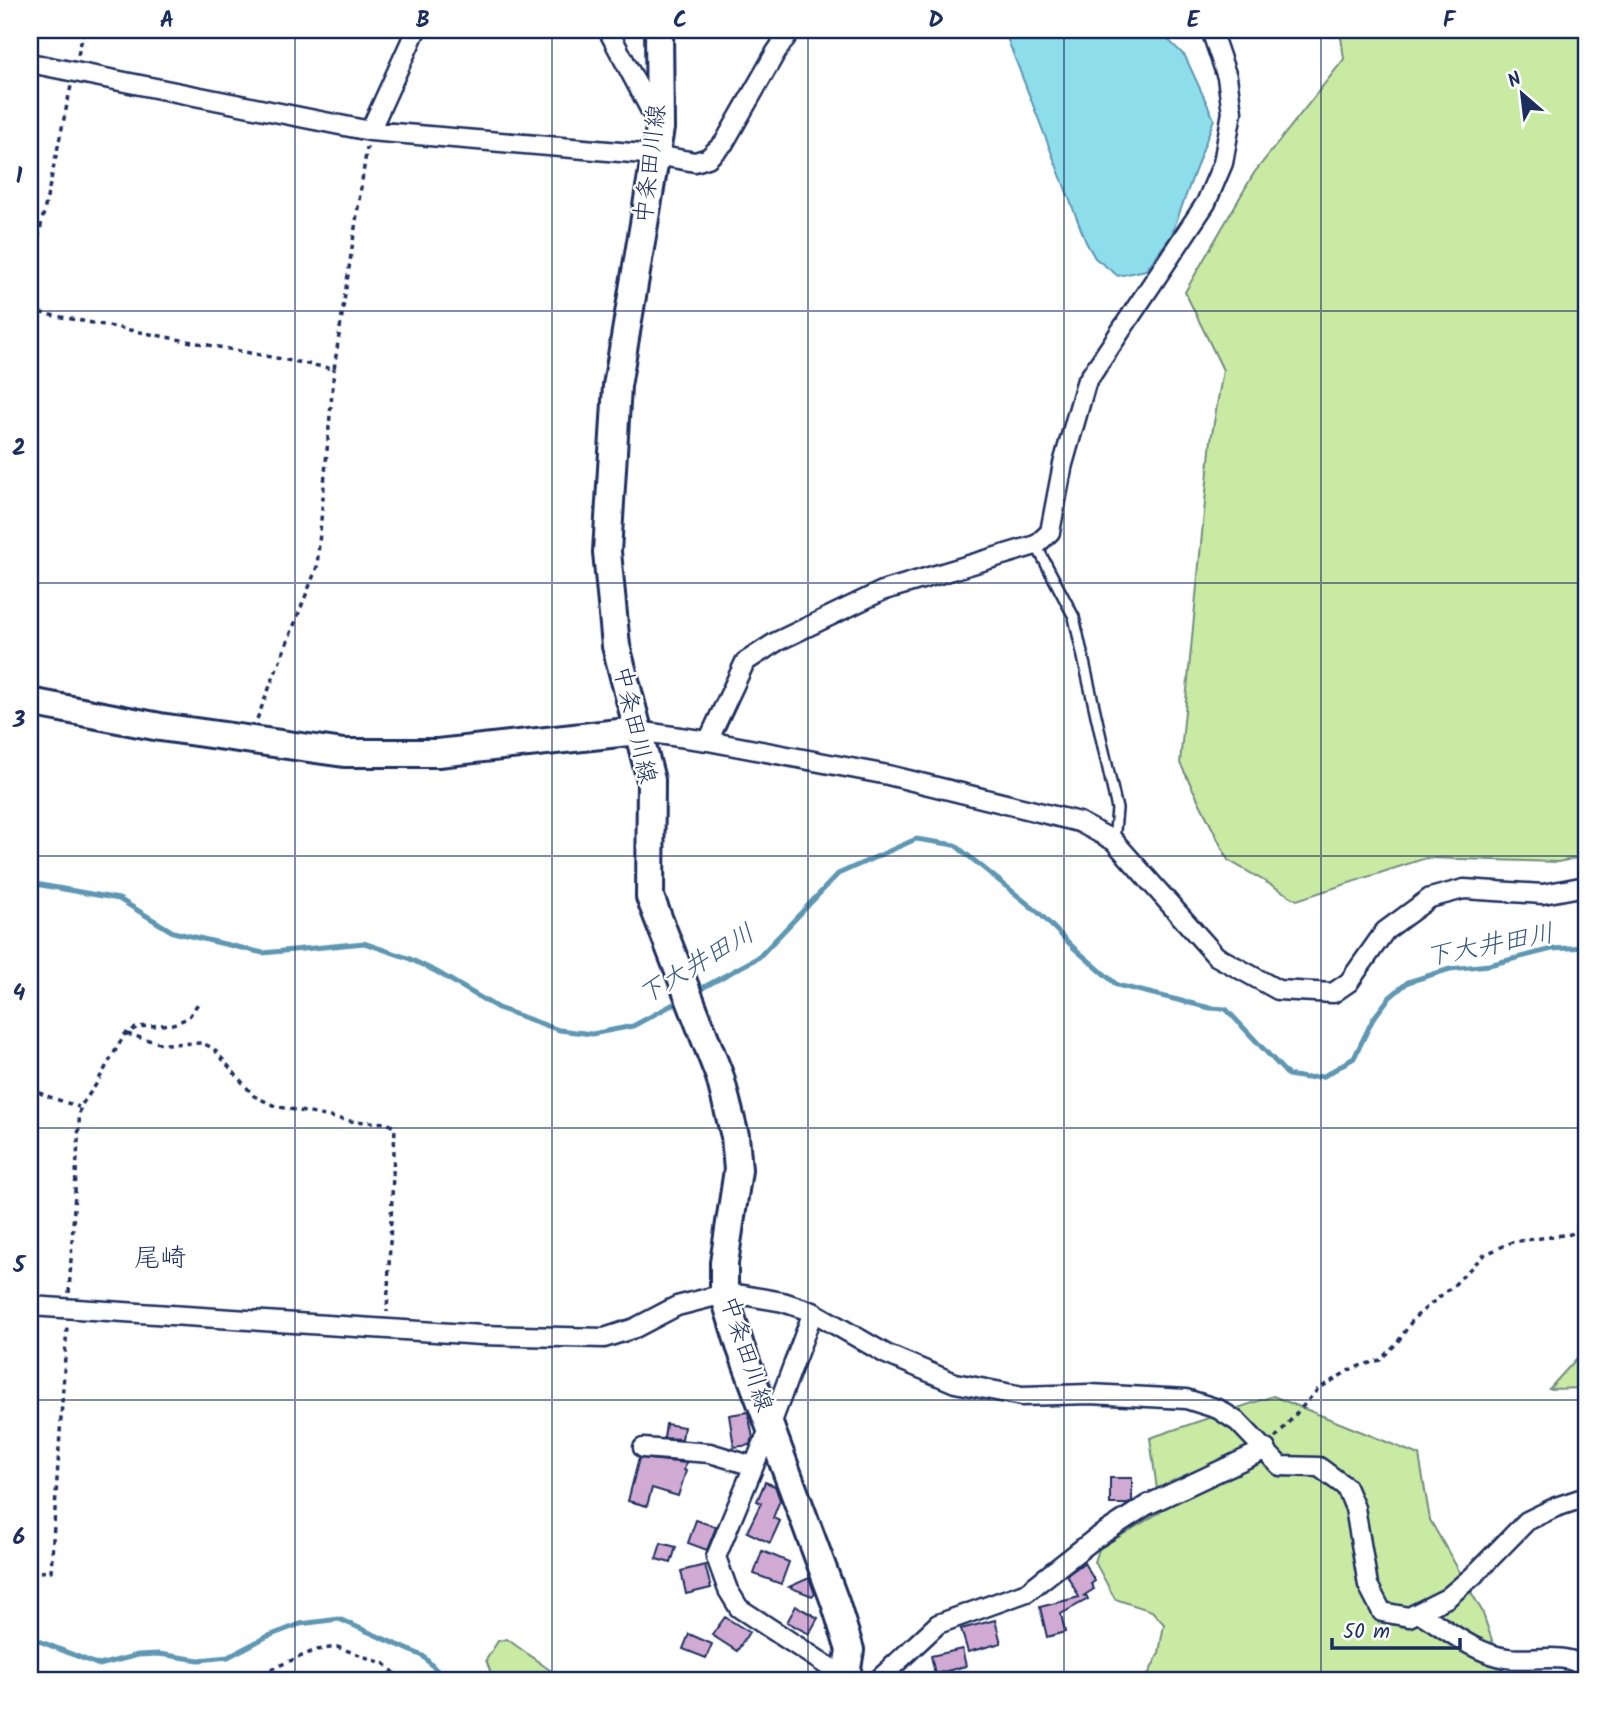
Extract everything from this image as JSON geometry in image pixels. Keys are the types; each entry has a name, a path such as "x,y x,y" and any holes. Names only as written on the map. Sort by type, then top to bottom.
{"main road":[{"name":"中条田川線","path":"659,30 660,128 617,386 607,551 616,646 651,780 650,897 720,1077 735,1136 738,1170 724,1263 724,1294 729,1315 839,1614 850,1650 845,1680"},
{"path":"30,702 160,727 344,753 438,753 637,732"}],"street":[{"path":"370,131 416,30"},
{"path":"608,30 660,128"},
{"path":"30,63 370,131 656,155 695,162 708,158 724,143 791,30"},
{"path":"708,740 745,662 776,642 883,592 1036,545 1050,532 1063,464 1086,383 1206,203 1223,163 1232,112 1227,77 1212,30"},
{"path":"637,732 708,740 888,775 1079,822 1114,841 1216,956 1278,990 1333,993 1349,982 1385,931 1430,898 1464,888 1543,894 1586,886"},
{"path":"30,1306 387,1329 604,1338 635,1328 677,1306 724,1294 783,1302 813,1312 886,1354 955,1383 1022,1396 1090,1394 1186,1399 1218,1409 1238,1422 1280,1466 1319,1467 1346,1487 1355,1508 1368,1585 1382,1612 1409,1617 1447,1598 1473,1576 1527,1521 1586,1497"},
{"path":"813,1312 770,1427 716,1557 728,1590 739,1608 845,1680"},
{"path":"643,1448 710,1453 753,1466"},
{"path":"877,1681 938,1624 1027,1592 1093,1540 1147,1504 1266,1450"},
{"path":"1420,1613 1488,1654 1508,1659 1562,1659 1581,1664 1586,1669"}],"lane":[{"path":"1036,545 1074,617 1117,809 1114,841"}],"path":[{"path":"30,276 84,30"},
{"path":"249,740 317,567 334,369 370,131"},
{"path":"30,311 334,369"},
{"path":"30,1573 51,1571 80,1107 125,1034 138,1027 173,1024 188,1018 200,1002"},
{"path":"125,1034 163,1044 202,1043 213,1048 254,1096 275,1106 350,1121 387,1123 395,1128 387,1329"},
{"path":"30,1087 44,1095 80,1107"},
{"path":"1266,1450 1318,1390 1353,1368 1380,1360 1397,1343 1414,1318 1455,1284 1484,1255 1512,1241 1571,1234 1586,1221"},
{"path":"243,1681 316,1650 337,1647 385,1664 403,1681"},
{"path":"30,1674 36,1673 47,1681"}],"green space":[{"path":"1340,30 1586,30 1586,856 1558,862 1426,858 1297,900 1228,860 1180,763 1211,440 1223,370 1185,292 1254,173 1344,59"},
{"path":"1586,1348 1586,1388 1549,1389"},
{"path":"1273,1396 1419,1455 1430,1520 1482,1611 1506,1681 1145,1681 1159,1653 1164,1624 1152,1611 1115,1599 1095,1562 1099,1549 1160,1512 1150,1438"},
{"path":"507,1639 565,1681 498,1681 492,1676 486,1660 498,1641"}],"water":[{"path":"1004,30 1158,30 1185,56 1214,119 1171,236 1146,270 1118,276 1095,258 1086,242"}],"building":[{"path":"748,1412 753,1438 750,1445 734,1447 729,1415"},
{"path":"666,1424 684,1427 682,1439 664,1438"},
{"path":"639,1458 686,1463 678,1496 652,1488 647,1506 628,1501"},
{"path":"1110,1478 1132,1478 1132,1501 1128,1504 1110,1504"},
{"path":"765,1482 775,1486 780,1500 773,1518 780,1521 770,1543 747,1532 761,1503 757,1501"},
{"path":"696,1520 716,1527 707,1550 688,1543"},
{"path":"661,1543 676,1547 671,1563 656,1559"},
{"path":"762,1551 789,1562 781,1584 754,1574"},
{"path":"1084,1563 1095,1581 1091,1584 1094,1589 1083,1596 1086,1595 1088,1599 1061,1614 1065,1632 1047,1637 1040,1607 1079,1597 1067,1575"},
{"path":"705,1565 711,1588 686,1594 681,1571"},
{"path":"809,1578 815,1594 812,1596 789,1587"},
{"path":"796,1606 818,1618 809,1634 787,1622"},
{"path":"725,1617 749,1632 737,1651 712,1635"},
{"path":"995,1620 1001,1643 968,1652 961,1629"},
{"path":"689,1634 712,1644 706,1658 683,1649"},
{"path":"962,1649 966,1666 935,1674 931,1656"}],"waterway":[{"name":"下大井田川","path":"695,992 759,957 838,874 916,839 955,845 1039,913 1117,985 1210,1008 1226,1009 1288,1075 1306,1078 1324,1076 1354,1058 1373,1019 1389,998 1408,982 1450,969 1489,965 1552,949 1586,947"},
{"name":"下大井田川","path":"30,883 119,899 173,932 263,953 364,943 408,958 437,972 498,1008 559,1030 592,1034 633,1026 683,999"},
{"path":"30,1641 39,1641 99,1665 138,1655 159,1654 199,1660 228,1657 266,1637 300,1624 339,1619 423,1656 447,1681"}],"district":[{"name":"尾崎","path":"160,1259"}]}
